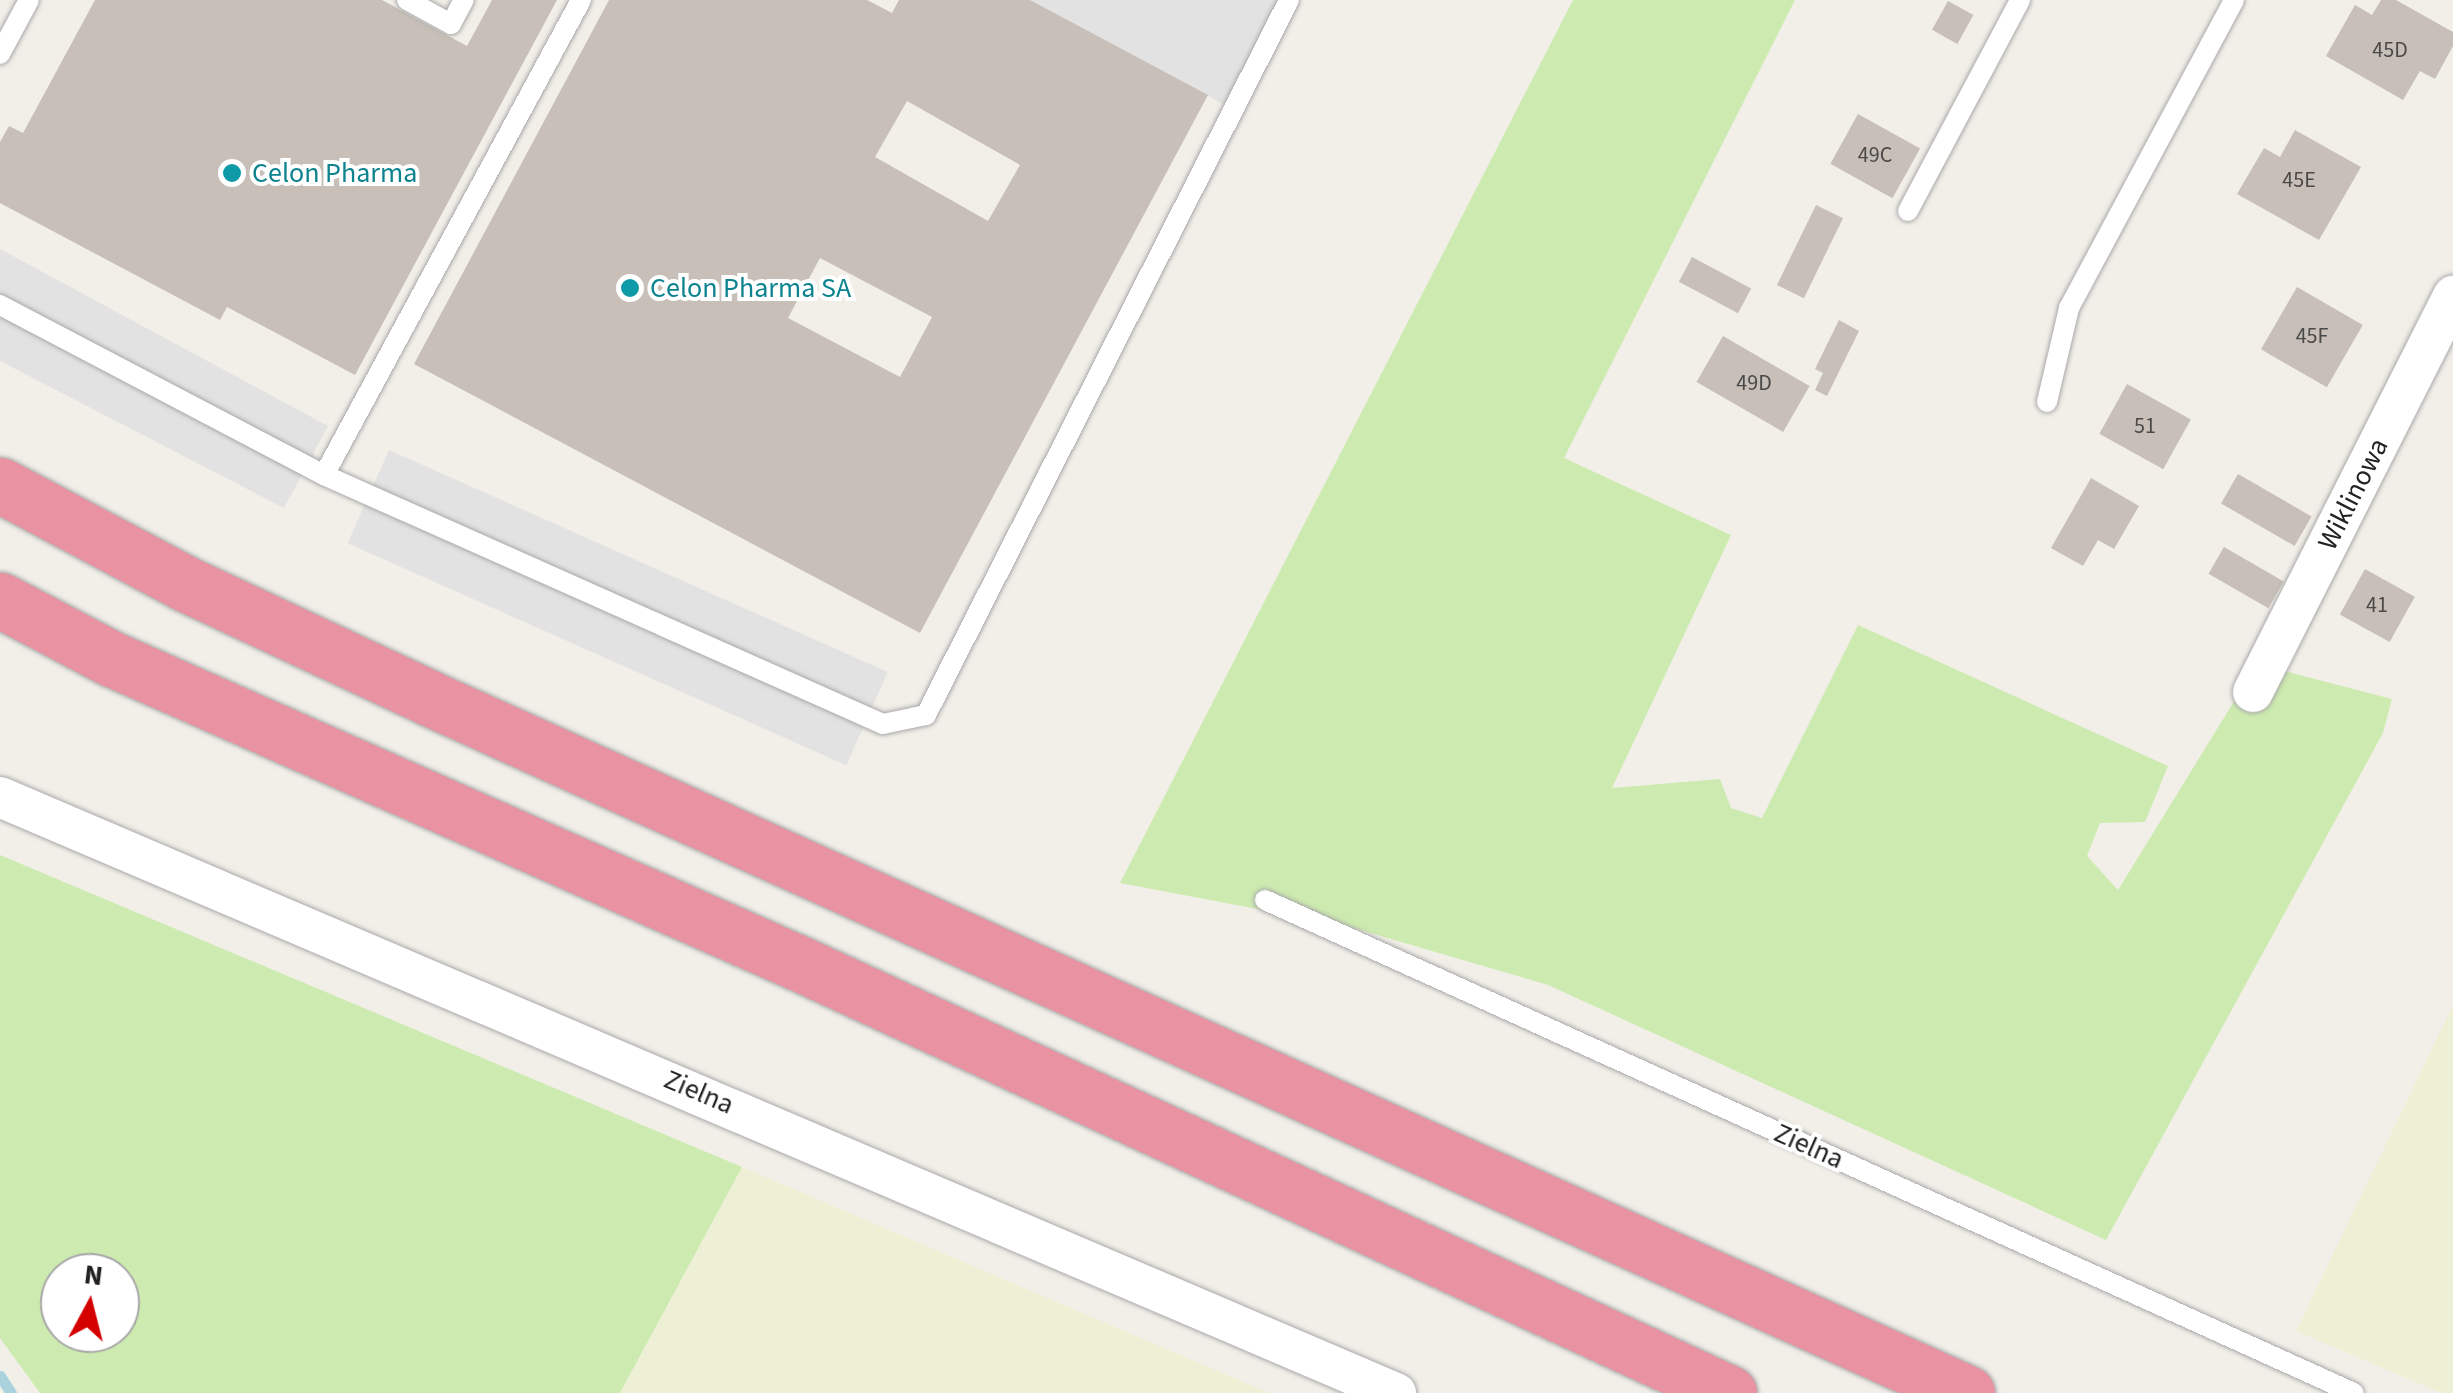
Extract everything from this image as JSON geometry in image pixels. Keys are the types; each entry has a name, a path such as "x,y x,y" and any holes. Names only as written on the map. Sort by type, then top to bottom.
{"highway":[{"path":"0,486 184,584 428,698 1966,1393"},
{"path":"0,600 112,659 805,966 1729,1393"}],"street":[{"name":"Wiklinowa","path":"2253,692 2453,296"},
{"name":"Zielna","path":"0,797 1396,1393"}],"lane":[{"path":"0,54 29,0"},
{"path":"407,0 452,24 464,0"},
{"path":"324,475 581,0"},
{"path":"0,305 324,475 882,724 926,715 1289,0"},
{"path":"1908,211 2020,0"},
{"path":"2047,402 2069,308 2234,0"},
{"name":"Zielna","path":"1265,900 2354,1393"}],"green space":[{"path":"1573,0 1795,0 1564,458 1731,535 1612,788 1720,779 1731,808 1762,818 1858,625 2168,766 2145,822 2100,823 2087,856 2118,890 2257,664 2392,699 2383,733 2106,1240 1548,985 1343,925 1120,883"},
{"path":"0,855 742,1167 620,1393 40,1393 0,1338"},
{"path":"2453,1005 2453,1393 2441,1393 2296,1331"},
{"path":"742,1167 1269,1393 620,1393"}],"shaded area":[{"path":"1029,0 1282,0 1225,105"},
{"path":"0,249 328,426 284,508 0,361"},
{"path":"389,450 888,672 846,765 348,543"}],"building":[{"name":"Celon Pharma","path":"95,0 382,0 467,46 492,0 557,0 355,375 227,307 220,320 0,203 0,142 9,126 23,133"},
{"name":"Celon Pharma SA","path":"609,0 867,0 892,13 899,0 1030,0 1208,95 920,633 414,364","holes":["907,101 1020,165 988,221 875,157","820,258 932,317 900,377 788,318"]},
{"path":"2381,0 2396,0 2453,32 2453,46 2435,79 2420,71 2403,100 2326,56 2355,5 2372,15"},
{"path":"1948,1 1973,15 1957,44 1932,30"},
{"path":"1858,114 1920,148 1892,198 1830,164"},
{"path":"2295,130 2361,167 2319,240 2237,194 2264,148 2280,157"},
{"path":"1816,205 1843,218 1804,298 1777,285"},
{"path":"1692,257 1751,288 1738,313 1679,282"},
{"path":"2297,287 2363,325 2327,387 2261,349"},
{"path":"1839,320 1859,331 1827,396 1815,390 1823,373 1815,369"},
{"path":"1723,336 1810,386 1783,432 1696,382"},
{"path":"2127,384 2191,419 2163,469 2099,434"},
{"path":"2238,474 2312,516 2295,546 2221,503"},
{"path":"2091,478 2139,506 2114,549 2098,540 2083,566 2051,548"},
{"path":"2224,547 2284,582 2268,608 2208,574"},
{"path":"2365,569 2415,597 2390,642 2340,614"}],"waterway":[{"path":"0,1376 11,1393"}],"place":[{"name":"Celon Pharma","path":"232,173"},
{"name":"Celon Pharma SA","path":"630,288"}]}
